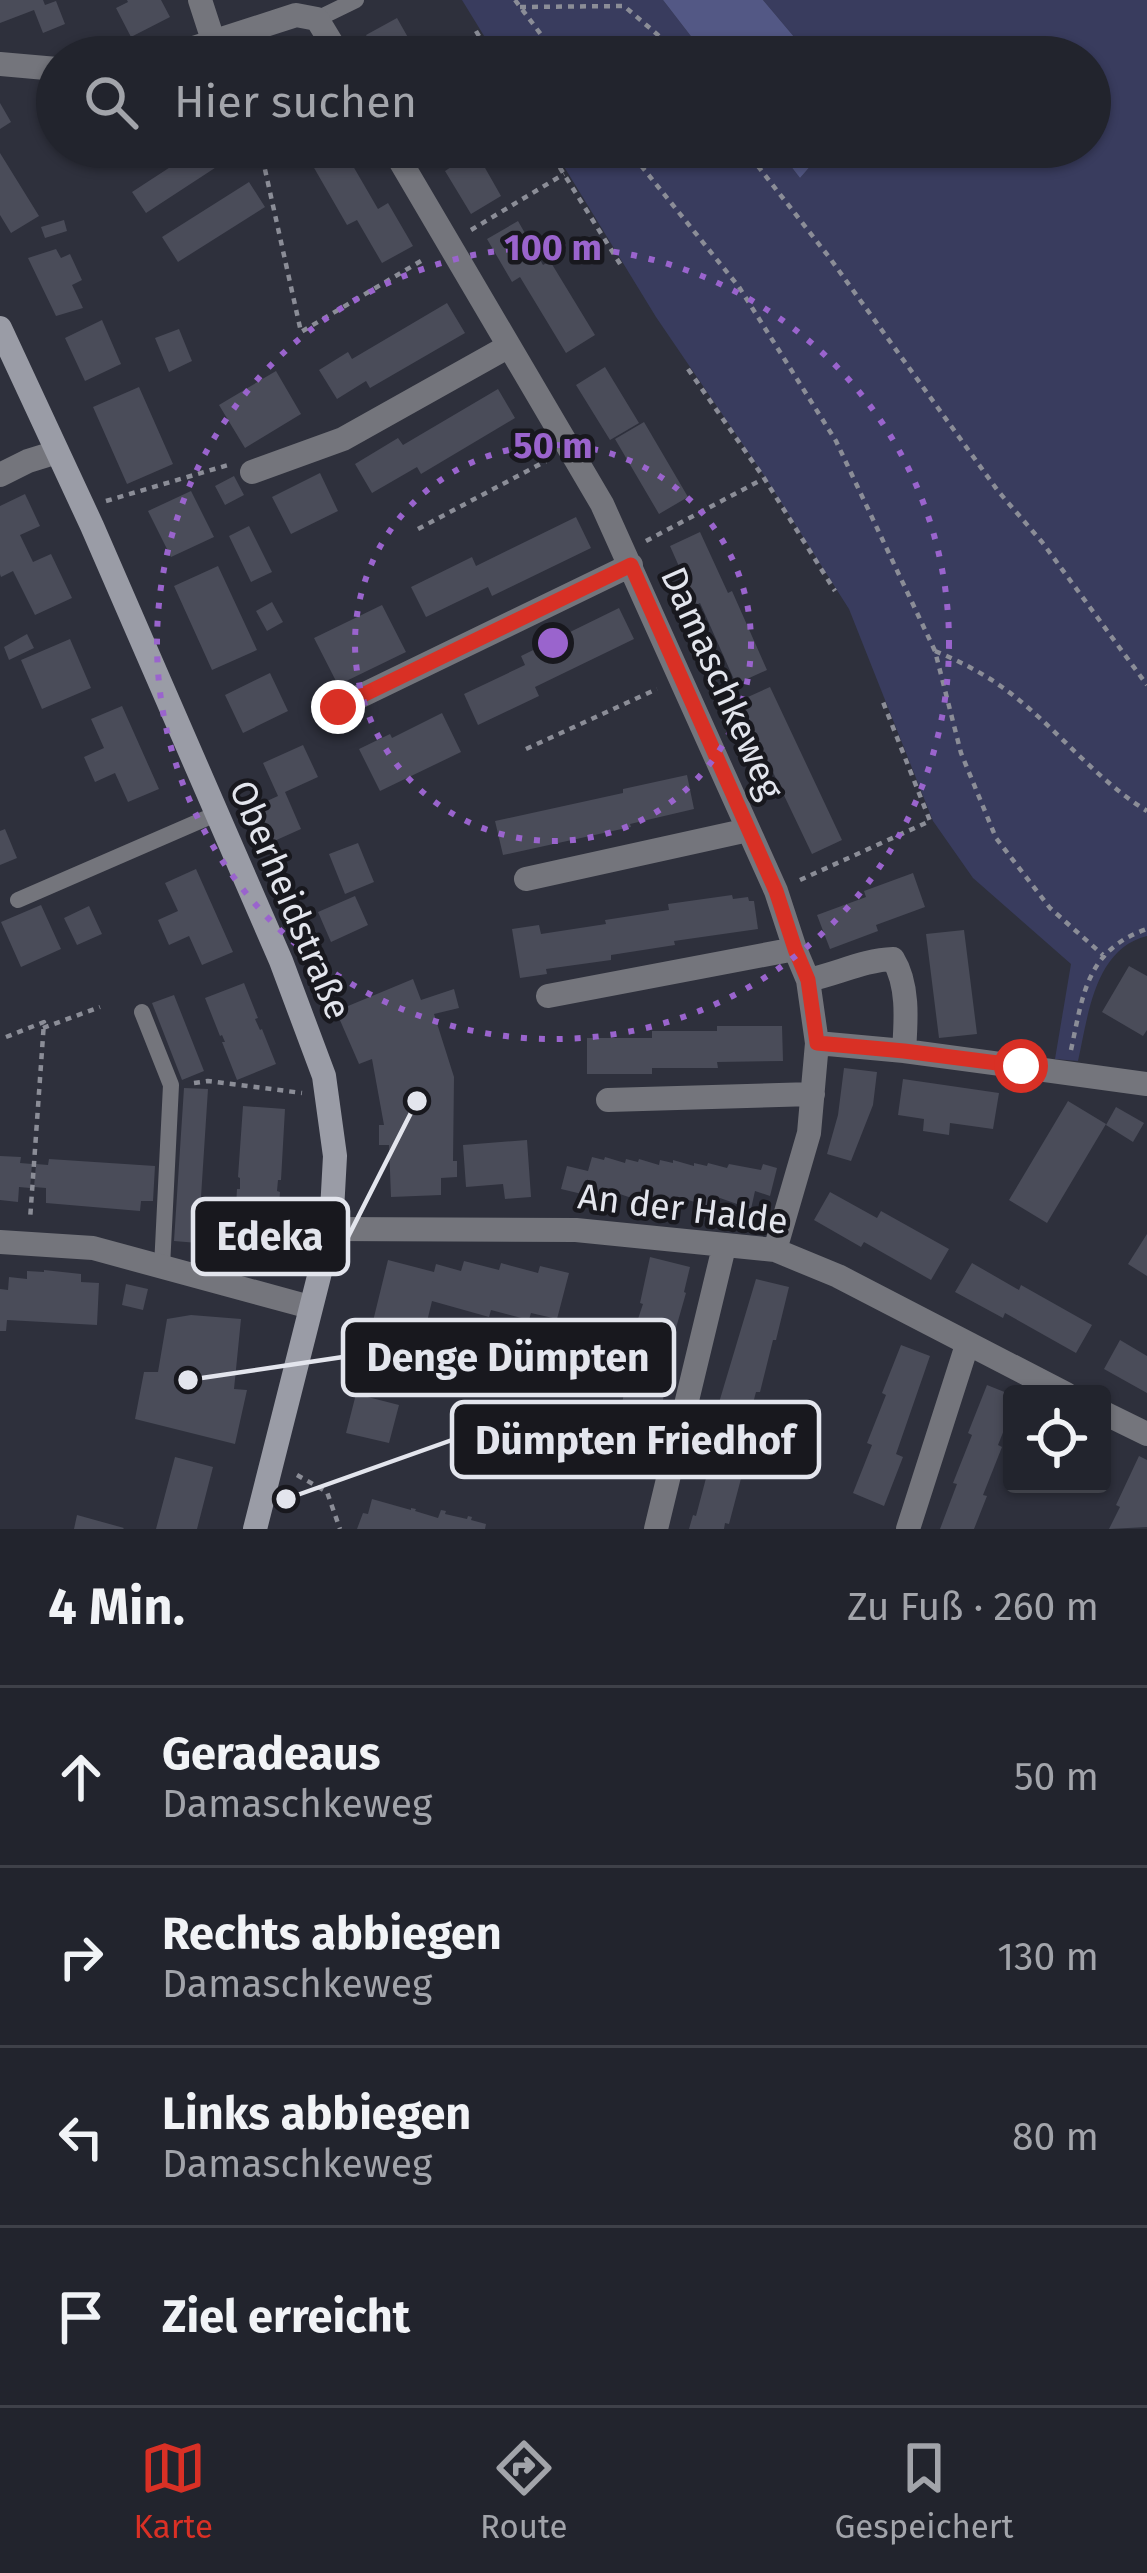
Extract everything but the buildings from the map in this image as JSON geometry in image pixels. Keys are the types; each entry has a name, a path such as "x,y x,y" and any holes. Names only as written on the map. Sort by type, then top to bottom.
{"street":[{"path":"200,0 212,36"},
{"path":"226,36 296,15 317,19 327,36"},
{"path":"0,64 36,67"},
{"name":"Damaschkeweg","path":"404,168 602,504 776,891 808,980 817,1043 809,1133 775,1250"},
{"name":"Oberheidstraße","path":"0,328 281,962 323,1076 335,1156 331,1229 254,1529"},
{"path":"252,472 343,439 509,346"},
{"path":"0,475 57,452"},
{"name":"Damaschkeweg","path":"338,707 628,558"},
{"name":"Damaschkeweg","path":"526,879 748,830"},
{"path":"548,996 795,949"},
{"path":"808,980 893,959 900,971 906,1019 904,1051"},
{"path":"817,1043 1147,1084"},
{"path":"608,1100 813,1094"},
{"name":"An der Halde","path":"331,1229 576,1230 775,1250 838,1276 1048,1385"},
{"path":"0,1242 93,1247 310,1307"},
{"path":"656,1529 724,1246"},
{"path":"908,1529 967,1345"},
{"path":"1111,1416 1147,1434"}],"lane":[{"path":"317,19 356,0"},
{"path":"18,900 216,814"},
{"path":"142,1012 171,1085 162,1267"}],"path":[{"path":"515,0 542,36"},
{"path":"520,7 624,6 658,36"},
{"path":"476,32 478,36"},
{"path":"265,168 301,332 564,174"},
{"path":"560,168 622,267"},
{"path":"643,168 739,287 836,441 934,651 961,753 996,838 1050,908 1103,955"},
{"path":"760,168 1147,685"},
{"path":"688,369 835,591"},
{"path":"418,529 568,449"},
{"path":"84,509 228,464 252,472"},
{"path":"628,558 764,478"},
{"path":"934,651 967,664 1005,689 1118,793 1147,811"},
{"path":"526,749 681,678"},
{"path":"776,891 930,821 883,702"},
{"path":"1067,1073 1085,985 1103,955 1147,929"},
{"path":"43,1028 100,1007"},
{"path":"6,1037 44,1022 28,1244"},
{"path":"171,1085 208,1081 326,1093"},
{"path":"271,1461 326,1492 340,1529"}],"shaded area":[{"path":"462,0 663,0 691,36 484,36"},
{"path":"663,0 763,0 793,36 691,36"},
{"path":"763,0 1147,0 1147,936 1129,943 1105,970 1090,1006 1078,1061 1055,1059 1071,964 973,878 933,821 849,609 656,317 565,168 792,168 800,178 809,168 1111,168 1111,36 793,36"}],"place":[{"name":"Edeka","path":"417,1101"},
{"name":"Denge Dümpten","path":"188,1380"},
{"name":"Dümpten Friedhof","path":"286,1499"}],"route":[{"path":"338,707 631,565 776,891 808,980 817,1043 1021,1066"}]}
